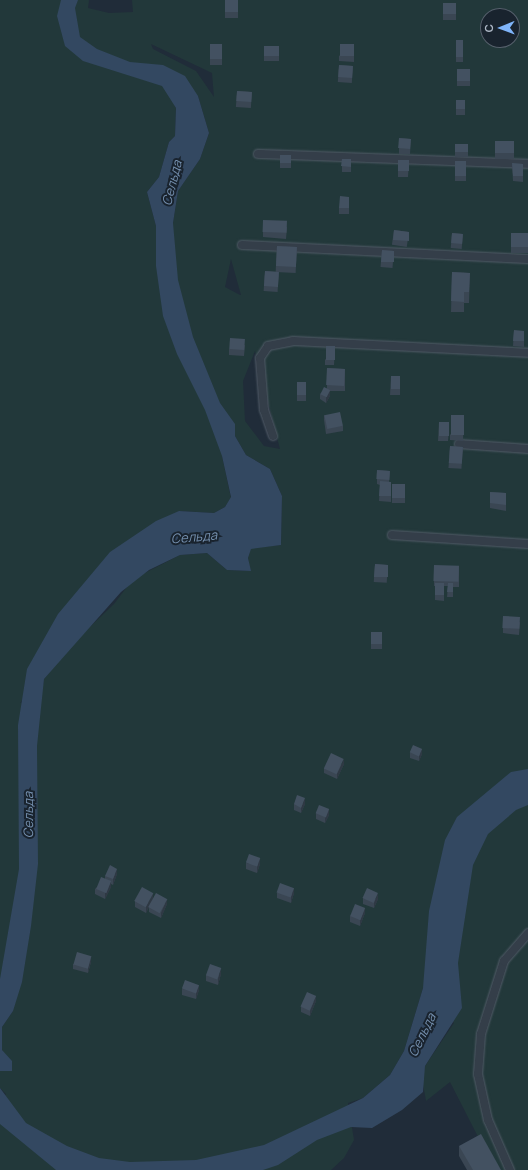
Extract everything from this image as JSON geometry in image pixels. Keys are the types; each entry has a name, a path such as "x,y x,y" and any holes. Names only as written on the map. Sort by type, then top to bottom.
{"lane":[{"path":"258,154 528,164"},
{"path":"242,245 528,259"},
{"path":"274,436 264,410 260,358 268,346 293,341 528,353"},
{"path":"459,444 528,449"},
{"path":"392,535 528,544"},
{"path":"510,1170 488,1120 478,1074 481,1034 504,961 528,933"}],"green space":[{"path":"0,0 89,0 88,8 109,13 133,12 132,0 528,0 528,1170 495,1170 450,1082 426,1101 422,1078 425,1066 454,1023 423,988 404,1051 390,1075 363,1098 348,1103 354,1140 344,1158 331,1170 0,1170 0,1103 6,1094 0,1088 0,1071 12,1070 2,1050 2,1027 13,1011 0,980","holes":["151,44 212,73 214,97 196,71 153,49","170,93 198,96 209,133 200,159 178,191 173,223 156,226 147,192 159,177 169,142 175,136 176,108","231,259 241,295 225,287","255,351 280,449 264,446 245,421 243,381","235,424 235,436 246,455 270,469 282,496 281,545 251,548 248,558 250,571 227,570 207,553 180,555 133,579 114,604 75,641 44,679 41,697 20,703 179,511 214,513 225,507 231,498 222,456"]}],"water":[{"name":"Сельда","path":"61,0 78,0 75,8 80,37 97,49 130,62 163,65 185,76 198,96 209,133 200,159 178,191 173,223 178,280 193,337 220,403 235,424 235,436 246,455 270,469 282,496 281,545 251,549 248,558 251,571 227,570 207,553 180,555 149,570 121,592 44,679 37,746 38,864 31,926 22,982 13,1011 2,1027 2,1050 12,1061 12,1071 0,1071 0,979 19,869 18,725 27,669 58,614 110,552 156,521 179,511 214,513 225,507 231,497 222,456 205,410 177,354 163,316 156,266 156,226 147,192 159,177 169,142 175,136 176,108 162,86 83,61 65,46 57,16"},
{"name":"Сельда","path":"528,769 528,805 516,810 488,834 473,865 458,963 462,1008 425,1066 423,1092 402,1110 372,1128 351,1127 317,1140 278,1165 263,1170 56,1170 0,1124 0,1088 26,1123 67,1146 99,1158 130,1162 196,1160 264,1145 363,1098 390,1075 404,1051 423,988 429,911 445,840 457,817 511,772"}],"building":[{"path":"225,0 238,0 238,12 225,12"},
{"path":"443,3 456,3 456,14 443,14"},
{"path":"456,40 463,40 463,57 456,57"},
{"path":"210,44 222,44 222,59 210,59"},
{"path":"340,44 354,44 354,56 340,56"},
{"path":"264,46 279,46 279,56 264,56"},
{"path":"339,65 353,66 352,78 338,77"},
{"path":"457,69 470,69 470,81 457,81"},
{"path":"237,91 252,92 251,102 236,101"},
{"path":"456,100 465,100 465,109 456,109"},
{"path":"399,138 411,139 410,149 398,148"},
{"path":"495,141 514,141 514,153 495,153"},
{"path":"455,144 468,144 468,152 455,152"},
{"path":"280,155 291,155 291,163 280,163"},
{"path":"342,159 351,159 351,167 341,166"},
{"path":"398,160 409,160 409,171 398,171"},
{"path":"455,161 466,161 466,176 455,176"},
{"path":"512,163 523,164 523,176 513,176"},
{"path":"340,196 349,197 349,208 339,208"},
{"path":"263,220 287,221 287,233 263,232"},
{"path":"394,230 409,232 409,241 393,240"},
{"path":"452,233 463,234 462,244 451,243"},
{"path":"511,233 528,233 528,247 511,247"},
{"path":"277,246 297,247 296,267 276,266"},
{"path":"382,250 394,251 394,262 381,262"},
{"path":"265,271 279,272 278,287 264,286"},
{"path":"452,272 470,273 469,292 464,292 464,302 451,301"},
{"path":"514,330 524,331 524,341 513,341"},
{"path":"230,338 245,339 244,350 229,349"},
{"path":"326,346 335,346 335,360 326,360"},
{"path":"327,368 345,369 344,386 326,385"},
{"path":"391,376 400,376 400,389 391,389"},
{"path":"297,382 306,382 306,395 297,395"},
{"path":"324,387 330,390 327,397 320,394"},
{"path":"340,412 343,426 327,429 324,415"},
{"path":"451,415 464,415 464,435 451,435"},
{"path":"439,422 449,422 449,436 439,436"},
{"path":"450,446 463,447 462,464 449,463"},
{"path":"377,470 390,471 389,480 376,479"},
{"path":"380,481 391,482 391,496 379,496"},
{"path":"392,484 405,484 405,498 392,498"},
{"path":"490,492 506,493 506,505 490,503"},
{"path":"375,564 388,565 388,577 374,577"},
{"path":"434,565 459,566 458,582 433,581"},
{"path":"435,583 444,583 444,595 435,595"},
{"path":"448,583 453,583 453,592 447,592"},
{"path":"503,616 520,617 519,629 502,628"},
{"path":"371,632 382,632 382,644 371,644"},
{"path":"413,745 422,749 419,756 410,752"},
{"path":"331,753 344,759 337,774 324,768"},
{"path":"297,795 305,798 301,808 294,804"},
{"path":"319,805 329,809 326,817 316,813"},
{"path":"249,854 260,858 257,867 246,862"},
{"path":"110,865 117,869 113,879 105,876"},
{"path":"101,877 111,881 106,893 96,889"},
{"path":"280,883 294,888 291,898 277,892"},
{"path":"142,887 153,893 146,907 134,901"},
{"path":"367,888 378,893 373,903 363,898"},
{"path":"156,893 167,899 160,913 148,907"},
{"path":"355,904 365,908 360,920 350,916"},
{"path":"77,952 91,956 88,969 73,964"},
{"path":"210,964 221,968 217,979 206,975"},
{"path":"185,980 199,985 196,994 182,988"},
{"path":"307,992 316,996 310,1011 300,1007"},
{"path":"481,1134 501,1170 473,1170 459,1146"}]}
